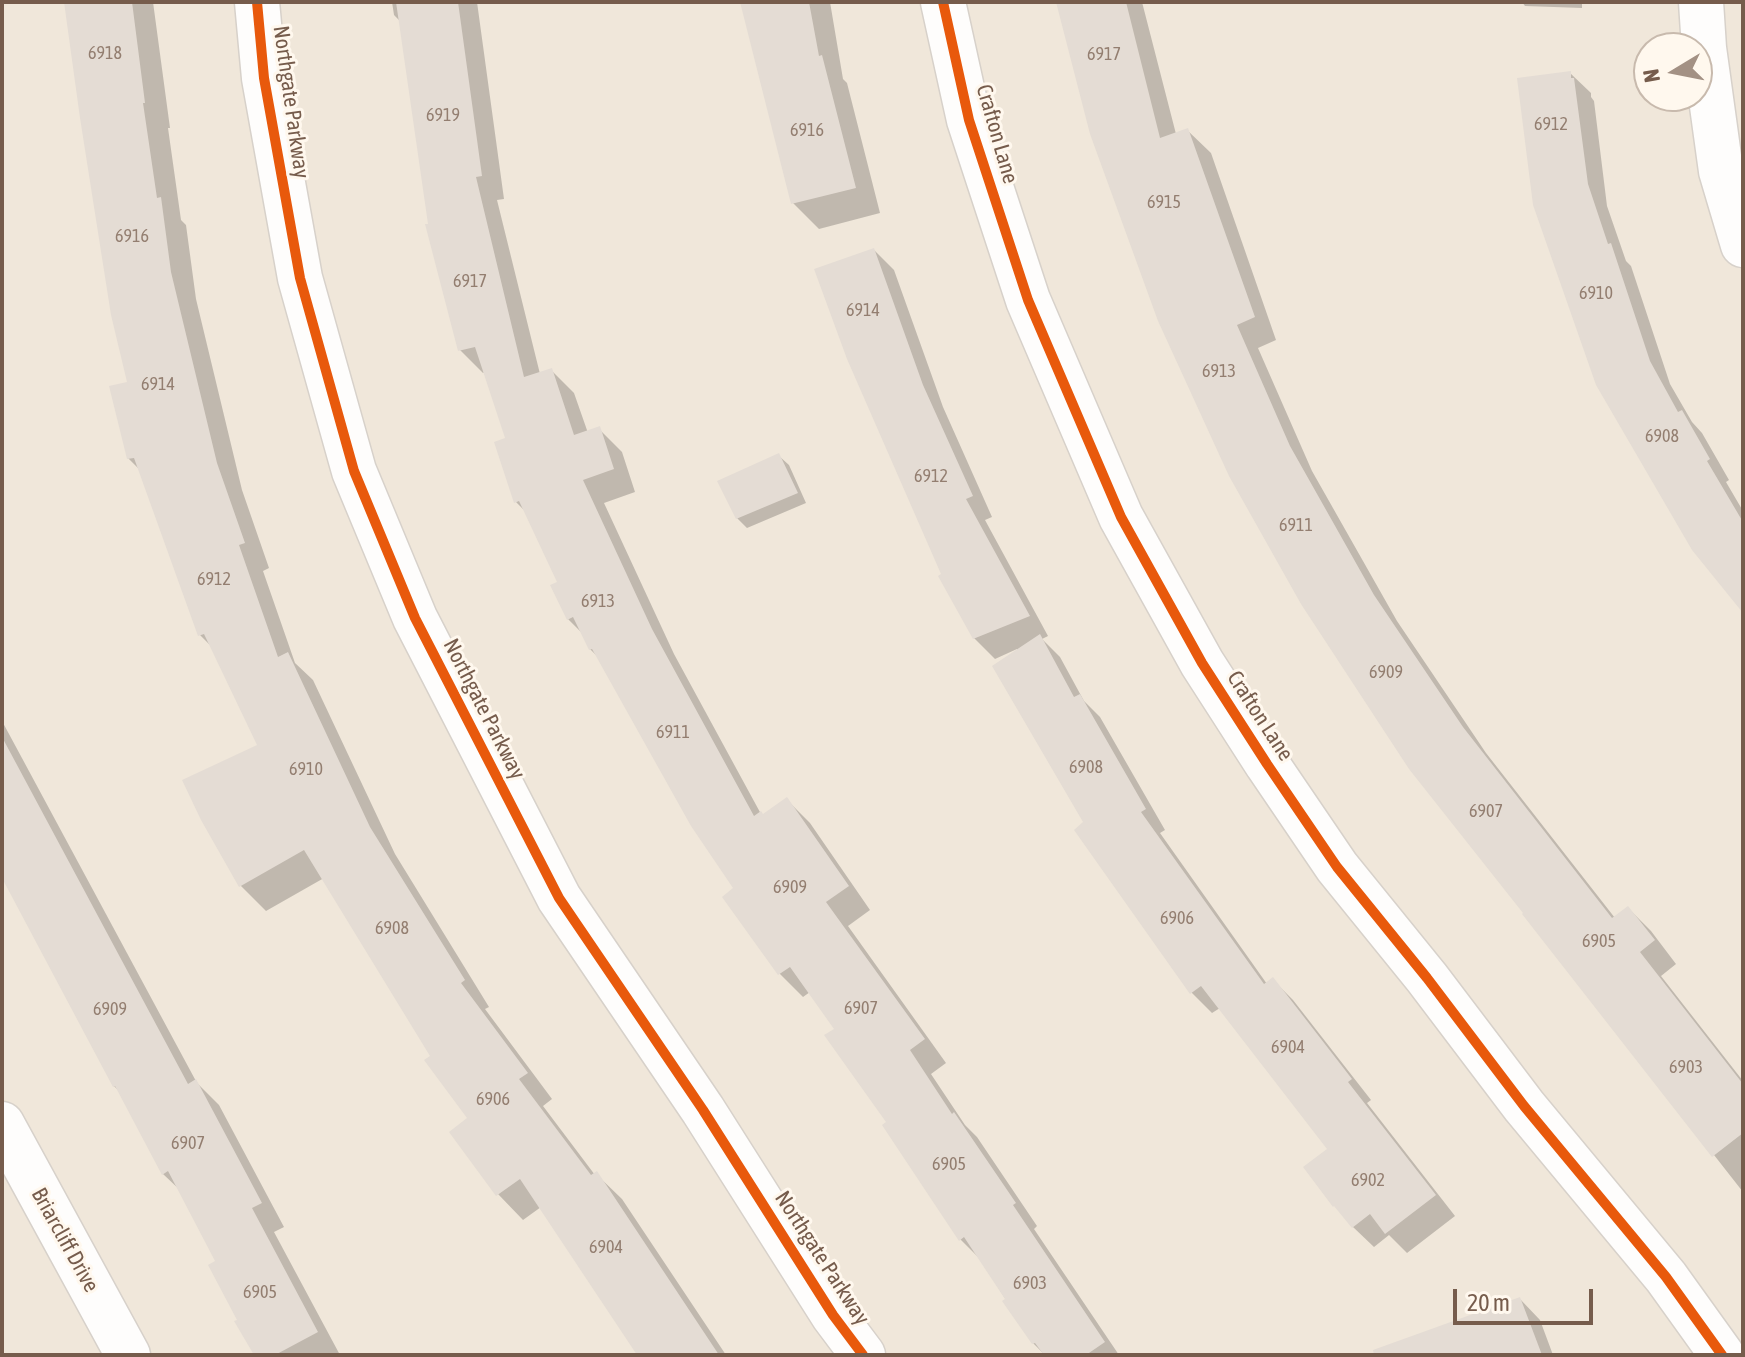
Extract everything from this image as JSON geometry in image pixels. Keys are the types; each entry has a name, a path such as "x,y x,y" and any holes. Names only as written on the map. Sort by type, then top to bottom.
{"street":[{"name":"Northgate Parkway","path":"257,2 264,78 300,278 354,471 415,618 559,898 703,1110 833,1315 863,1355"},
{"name":"Crafton Lane","path":"943,2 969,120 1028,300 1121,517 1202,663 1337,867 1427,978 1524,1106 1666,1277 1722,1355"},
{"path":"1701,2 1704,48 1721,171 1743,245"},
{"name":"Briarcliff Drive","path":"2,1124 128,1355"}],"shaded area":[{"path":"2,2 1743,2 1743,1355 2,1355"}],"building":[{"path":"64,2 132,2 143,103 171,272 217,463 245,543 239,545 278,657 288,652 370,827 465,980 461,983 528,1073 519,1079 591,1175 597,1171 719,1355 637,1355 520,1179 496,1196 449,1132 467,1118 424,1060 430,1056 304,850 239,887 201,820 182,780 257,745 204,634 198,636 134,458 127,459 109,386 127,382 111,315"},
{"path":"396,2 458,2 482,176 476,177 524,377 552,368 574,435 600,426 614,469 583,480 652,629 754,816 761,811 763,814 787,797 849,886 826,902 925,1039 910,1050 1016,1203 1013,1205 1105,1342 1086,1355 1044,1355 1035,1343 1032,1344 1002,1301 1005,1299 964,1237 959,1241 882,1125 886,1122 824,1035 834,1029 790,967 778,975 722,897 733,888 691,826 573,617 567,620 550,585 557,582 519,501 514,503 494,442 505,438 475,347 458,351 425,224 428,224"},
{"path":"740,2 809,2 819,56 822,55 856,188 791,204"},
{"path":"1056,2 1126,2 1160,138 1188,128 1255,317 1237,325 1290,446 1374,595 1463,727 1612,918 1628,906 1655,940 1640,952 1743,1084 1743,1133 1712,1157 1409,769 1301,604 1229,476 1158,321 1090,134"},
{"path":"1571,71 1588,184 1650,361 1678,412 1682,410 1710,459 1707,461 1743,522 1743,613 1692,550 1596,385 1533,205 1517,78"},
{"path":"874,248 923,385 973,496 966,499 1030,616 973,639 938,576 941,574 847,359 814,269"},
{"path":"779,453 798,493 736,519 717,481"},
{"path":"1040,634 1074,697 1080,694 1146,809 1141,812 1264,984 1273,977 1352,1079 1348,1082 1436,1195 1385,1234 1370,1214 1352,1228 1333,1207 1303,1167 1327,1149 1201,986 1190,994 1074,830 1083,822 992,666"},
{"path":"2,737 188,1084 196,1079 262,1203 252,1208 318,1332 275,1355 254,1355 234,1321 237,1320 208,1265 215,1261 168,1171 162,1175 2,878"},
{"path":"1520,1297 1542,1355 1374,1355 1373,1350"}],"cycle path":[{"path":"257,2 264,78 300,278 354,471 415,618 559,898 703,1110 833,1315 863,1355"},
{"path":"943,2 969,120 1028,300 1121,517 1202,663 1337,867 1427,978 1524,1106 1666,1277 1722,1355"}]}
